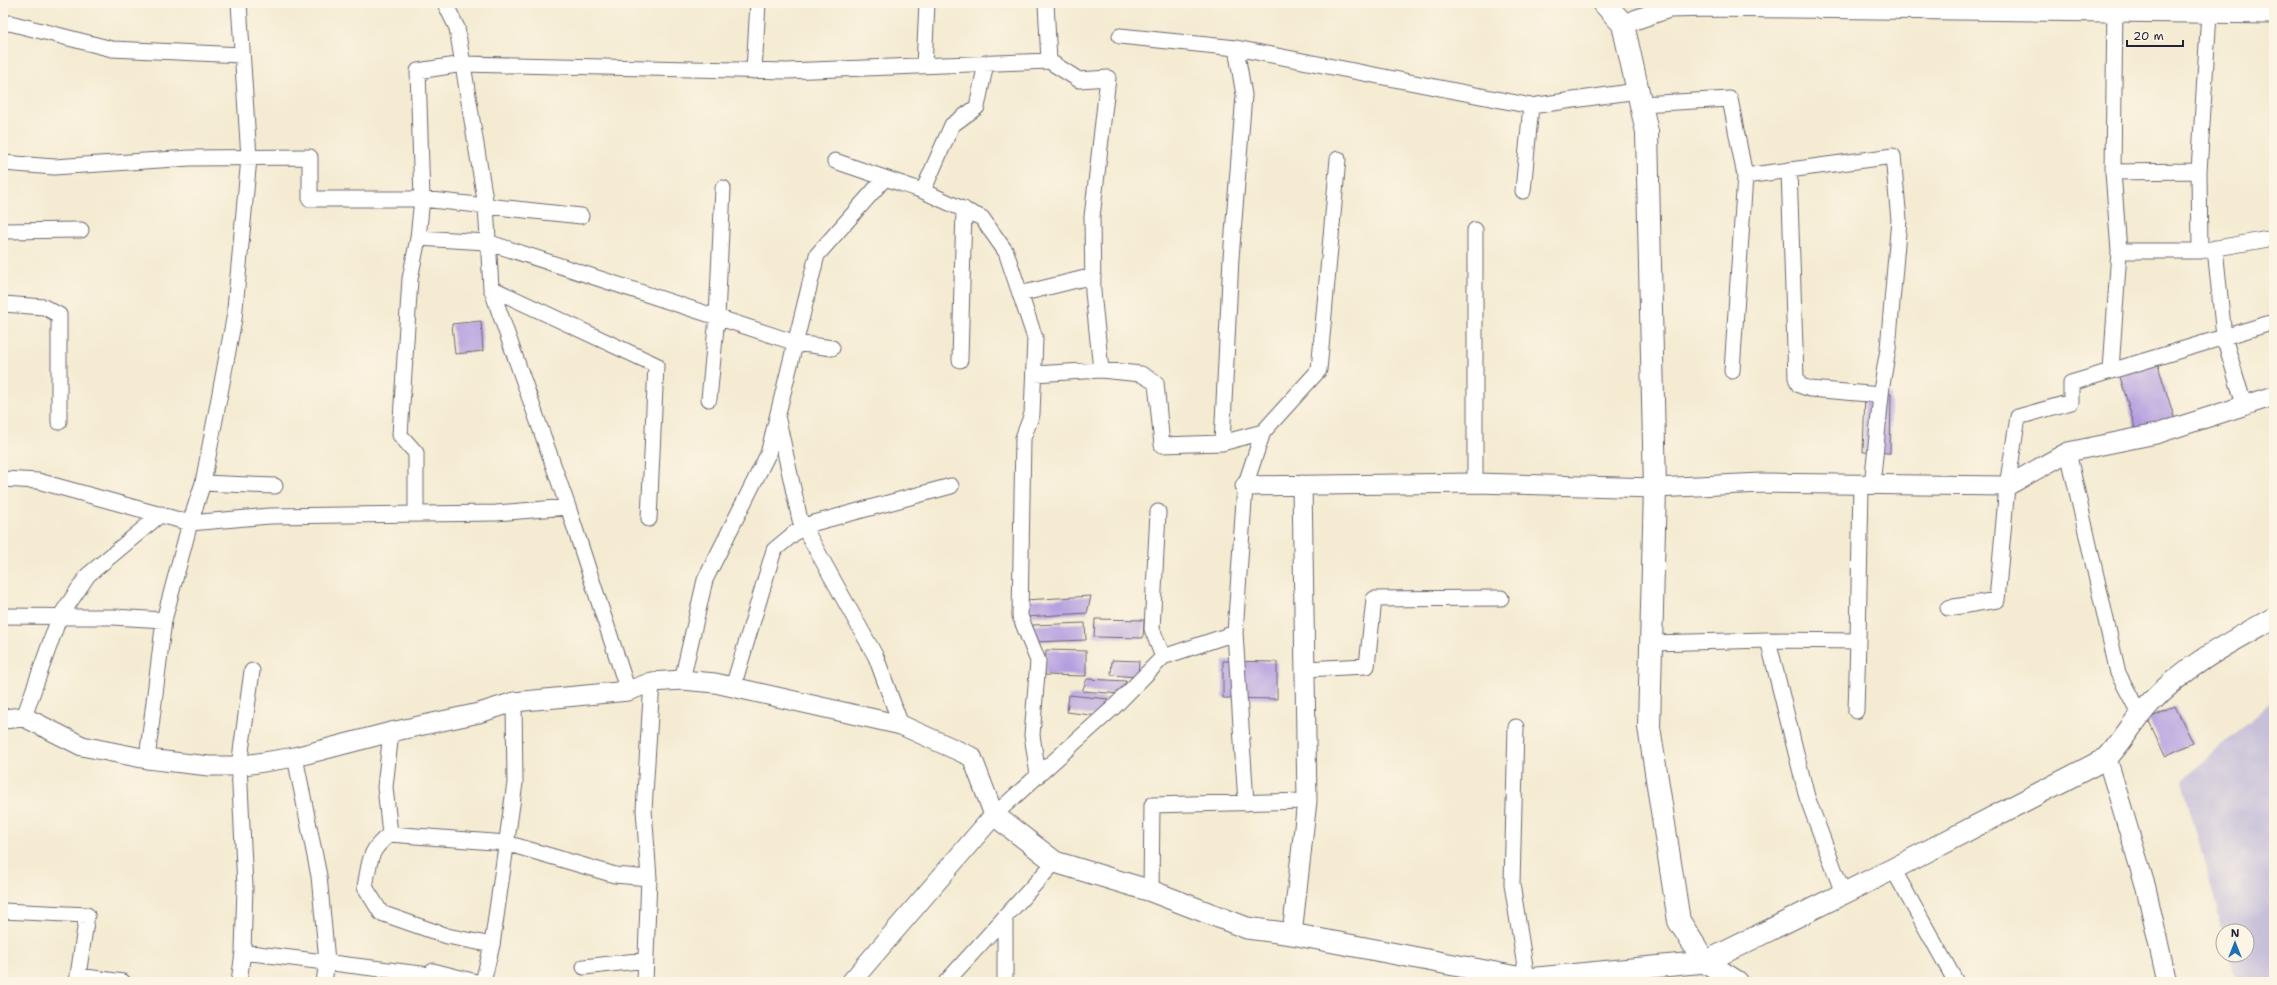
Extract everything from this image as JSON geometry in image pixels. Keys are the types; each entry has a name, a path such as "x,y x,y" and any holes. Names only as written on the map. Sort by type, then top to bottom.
{"main road":[{"path":"1604,3 1623,24 1647,132 1655,488 1649,727 1679,921 1704,962 1737,982"},
{"path":"994,815 1055,862 1151,891 1246,928 1292,934 1527,980 1563,979 1704,962 1893,869 2107,758 2122,742 2140,715 2151,702 2184,673 2222,646 2274,618"}],"street":[{"path":"147,759 164,620 190,523 203,483 234,319 248,158 239,3"},
{"path":"445,3 457,28 486,206 491,288 568,507 628,691"},
{"path":"754,71 758,3"},
{"path":"924,66 928,3"},
{"path":"1046,3 1049,61"},
{"path":"1623,24 1668,8 1708,5 2115,8 2209,13 2274,14"},
{"path":"2111,370 2119,251 2113,172 2115,8"},
{"path":"2200,251 2198,171 2209,13"},
{"path":"3,24 10,23 112,49 242,55"},
{"path":"1120,36 1236,48 1531,106 1639,97 1730,99 1744,176 1732,371"},
{"path":"1222,443 1231,258 1244,95 1236,48"},
{"path":"416,514 416,453 400,435 410,279 418,238 422,199 418,71 463,64 754,71 1049,61 1079,80 1108,78 1092,217 1092,276 1101,370"},
{"path":"923,191 952,124 977,107 986,63"},
{"path":"1523,191 1531,106"},
{"path":"1744,176 1892,156 1899,220 1888,349 1867,486 1858,641 1856,711"},
{"path":"3,163 54,167 190,158 310,157 310,199 422,199 581,216"},
{"path":"1246,803 1235,633 1245,486 1263,432 1318,370 1338,159"},
{"path":"836,161 923,191 982,218 1006,252 1035,338 1032,414 1023,438 1020,616 1038,661 1032,735 1038,775"},
{"path":"1789,170 1796,378 1799,385 1810,389 1881,395"},
{"path":"2113,172 2198,171"},
{"path":"682,680 705,580 768,454 817,255 885,178"},
{"path":"708,399 717,317 724,188"},
{"path":"960,360 964,209"},
{"path":"3,231 81,230"},
{"path":"1475,230 1475,483"},
{"path":"418,238 487,242 796,343 832,348"},
{"path":"2119,251 2200,251 2274,238"},
{"path":"2215,248 2224,337 2244,405"},
{"path":"1020,294 1092,276"},
{"path":"491,288 656,365 649,519"},
{"path":"3,304 44,307 59,315 59,422"},
{"path":"1948,608 1997,600 2007,486 2018,417 2071,402 2071,383 2274,322"},
{"path":"1034,374 1101,370 1141,374 1156,383 1162,445 1222,443 1263,432"},
{"path":"1245,486 1475,483 1655,488 1762,483 1867,486 2007,486 2068,452 2156,434 2274,396"},
{"path":"777,417 800,520 876,657 901,724"},
{"path":"2068,452 2118,673 2140,715"},
{"path":"3,479 38,481 190,523 270,516 496,513 568,507"},
{"path":"203,483 275,486"},
{"path":"1292,934 1307,801 1302,485"},
{"path":"733,687 774,550 803,526 951,486"},
{"path":"1158,512 1152,629 1163,656"},
{"path":"24,717 58,618 88,575 161,514"},
{"path":"1304,669 1367,666 1374,599 1501,598"},
{"path":"3,616 58,618 113,617 164,620"},
{"path":"851,982 994,815 1113,708 1163,656 1235,633"},
{"path":"1651,642 1768,640 1858,641"},
{"path":"1768,640 1807,797 1843,894"},
{"path":"239,982 243,952 245,886 239,766 252,671"},
{"path":"3,718 24,717 82,746 147,759 209,766 239,766 295,757 391,732 478,713 514,702 628,691 652,682 682,680 715,683 901,724 972,757 994,815"},
{"path":"645,982 649,878 644,810 652,682"},
{"path":"483,982 492,945 514,783 514,702"},
{"path":"1516,727 1512,884 1527,980"},
{"path":"390,834 385,787 391,732"},
{"path":"295,757 319,876 327,961 324,982"},
{"path":"2107,758 2146,888 2166,982"},
{"path":"1151,891 1152,805 1307,801"},
{"path":"492,945 447,936 381,913 365,887 370,859 377,844 390,834 506,843 615,875 649,878"},
{"path":"946,982 1055,862"},
{"path":"1893,869 1956,982"},
{"path":"3,911 87,915 77,979 124,982"},
{"path":"1005,917 1005,982"},
{"path":"243,952 429,974 433,971 476,982"},
{"path":"584,967 646,960"}],"shaded area":[{"path":"2274,699 2274,982 2237,982 2231,963 2255,963 2255,923 2221,923 2182,781"}],"building":[{"path":"481,321 483,351 455,354 452,324"},
{"path":"2156,359 2175,420 2136,431 2118,370"},
{"path":"1865,394 1891,394 1890,453 1863,452"},
{"path":"1091,596 1087,613 1026,617 1025,600"},
{"path":"1095,619 1144,620 1143,638 1094,637"},
{"path":"1085,623 1086,640 1034,642 1033,625"},
{"path":"1046,650 1086,651 1086,676 1045,675"},
{"path":"1112,660 1139,661 1138,677 1111,675"},
{"path":"1223,661 1277,662 1277,699 1223,698"},
{"path":"1087,679 1126,681 1121,694 1082,691"},
{"path":"1069,695 1108,699 1098,716 1067,712"},
{"path":"2175,706 2193,743 2165,756 2148,719"}]}
